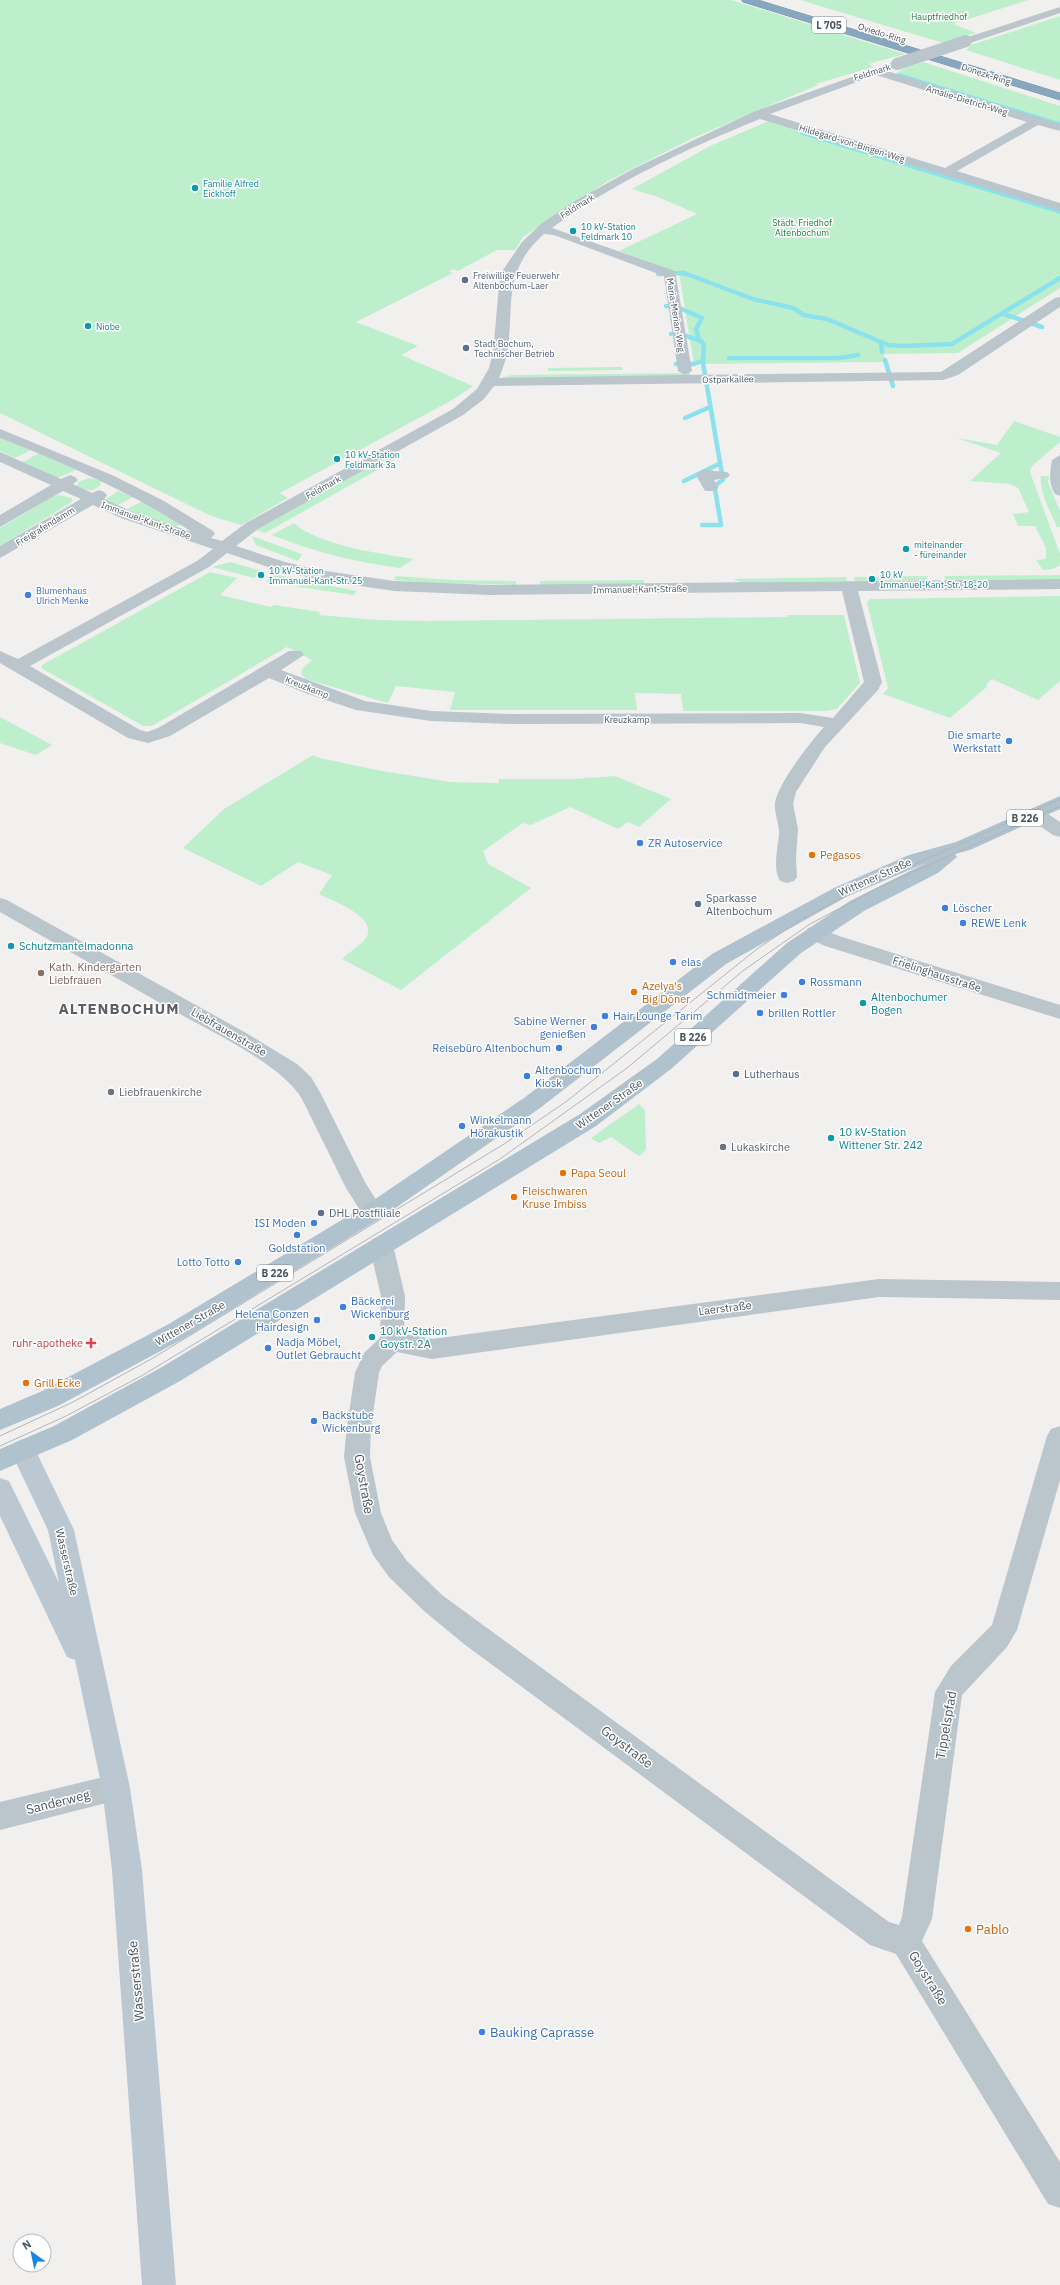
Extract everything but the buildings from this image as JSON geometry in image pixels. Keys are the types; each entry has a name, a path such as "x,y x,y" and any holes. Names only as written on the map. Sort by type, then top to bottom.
{"highway":[{"name":"Oviedo-Ring","path":"747,0 912,50"},
{"name":"Oviedo-Ring","path":"772,0 924,46"},
{"name":"Donezk-Ring","path":"924,46 1060,88"},
{"name":"Donezk-Ring","path":"912,50 1060,98"}],"main road":[{"name":"Wittener Straße","path":"0,1420 49,1399 175,1332 373,1212 526,1107 700,972 719,959 841,892 916,858 963,846 1060,802"},
{"name":"Wittener Straße","path":"8,1451 63,1433 147,1388 566,1134 617,1100 664,1064 766,971 815,933 857,906 931,869 963,846"},
{"path":"791,919 815,933"},
{"path":"373,1212 381,1245"}],"street":[{"name":"Feldmark","path":"225,546 252,526 403,449 475,400 492,378 502,329 505,286 510,270 518,255 542,230 570,210 626,177 706,136 758,114 875,71 1060,10"},
{"name":"Amalie-Dietrich-Weg","path":"875,71 1060,128"},
{"name":"Hildegard-von-Bingen-Weg","path":"758,114 1060,207"},
{"path":"947,172 1037,121"},
{"name":"Maria-Merian-Weg","path":"542,230 556,232 670,274 685,371"},
{"name":"Ostparkallee","path":"492,378 932,377 949,374 1060,302"},
{"name":"Ostparkallee","path":"492,378 685,371 938,368 962,365"},
{"name":"Immanuel-Kant-Straße","path":"0,433 112,481 166,509 225,546"},
{"name":"Immanuel-Kant-Straße","path":"0,456 90,500 173,532 225,546 275,564 319,575 360,582 435,589 1060,584"},
{"path":"1059,464 1057,484 1060,491"},
{"path":"0,522 73,478 96,474"},
{"path":"707,482 722,475"},
{"name":"Immanuel-Kant-Straße","path":"90,500 105,492 112,481"},
{"name":"Freigrafendamm","path":"0,553 90,500"},
{"path":"18,666 203,564 225,546"},
{"path":"787,877 786,858 789,829 784,804 787,792 818,744 868,692 873,682 849,586"},
{"name":"Kreuzkamp","path":"0,656 134,734 148,738 164,732 295,655"},
{"name":"Kreuzkamp","path":"268,671 288,680 350,702 381,710 418,715 497,718 800,718 822,720 837,725"},
{"path":"1035,814 1060,831"},
{"name":"Liebfrauenstraße","path":"0,904 235,1035 289,1069 303,1082 313,1099 357,1188 373,1212"},
{"name":"Frielinghausstraße","path":"815,933 832,940 1060,1012"},
{"path":"381,1245 393,1296 392,1342"},
{"name":"Laerstraße","path":"392,1342 432,1349 879,1288 1060,1291"},
{"name":"Goystraße","path":"392,1342 373,1360 367,1373 359,1426 357,1457 368,1513 382,1547 398,1569 433,1603 474,1635 711,1811 881,1934 906,1942 1060,2192"},
{"name":"Tippelspfad","path":"906,1942 917,1919 949,1692 954,1682 995,1644 1004,1630 1060,1436"},
{"name":"Wasserstraße","path":"8,1451 61,1530 116,1788 127,1870 134,1945 159,2285"},
{"name":"Wasserstraße","path":"0,1490 93,1680"},
{"name":"Sanderweg","path":"0,1816 116,1788"}],"green space":[{"path":"0,0 731,0 905,54 874,62 869,64 873,67 816,84 818,85 693,138 608,181 523,237 515,250 497,250 458,271 453,269 449,271 453,273 356,322 418,346 401,355 473,386 454,399 280,493 288,498 241,525 211,516 0,413"},
{"name":"Hauptfriedhof","path":"800,0 1028,0 953,24 976,33 943,43"},
{"path":"1060,16 1060,80 966,50 971,45"},
{"path":"923,62 1060,106 1060,125 895,74 906,67"},
{"name":"Städt. Friedhof Altenbochum","path":"769,121 1060,210 1060,288 958,353 884,354 886,362 694,364 679,273 619,251 697,214 658,197 632,189 710,146"},
{"path":"622,367 623,370 548,371 548,368"},
{"path":"690,373 691,378 500,378 512,375"},
{"path":"1014,421 1060,437 1060,442 1032,466 1030,472 1060,554 1060,565 1053,569 1043,570 1036,560 1046,559 1046,548 1035,526 1018,526 1013,514 1029,512 1018,488 1010,484 970,481 1001,453 957,438 997,445"},
{"path":"0,438 31,450 15,458 0,451"},
{"path":"39,453 76,470 57,478 23,462"},
{"path":"388,457 395,460 265,533 256,530"},
{"path":"1041,476 1049,476 1048,482 1060,511 1060,527 1057,527 1046,502 1042,489"},
{"path":"89,478 100,480 101,484 99,487 93,490 86,490 77,486 78,482"},
{"path":"118,491 133,497 118,505 105,500"},
{"path":"60,495 72,498 72,502 0,546 0,528 54,496"},
{"path":"141,502 181,525 170,527 127,509"},
{"path":"294,523 304,531 334,543 414,559 400,568 384,566 319,551 272,535"},
{"path":"252,536 302,554 298,561 256,545"},
{"path":"230,562 262,571 254,578 212,567"},
{"path":"210,572 237,578 220,595 271,607 274,605 320,612 319,615 377,620 427,621 844,615 860,683 837,709 825,711 683,711 681,694 635,693 637,710 450,710 455,692 396,686 388,703 306,679 301,674 302,669 312,660 287,647 152,726 143,726 41,668 42,665"},
{"path":"273,574 356,591 354,595 266,582"},
{"path":"1060,575 1060,579 946,580 944,576"},
{"path":"396,576 451,580 516,581 517,585 431,583 394,580"},
{"path":"927,576 928,580 855,581 854,577"},
{"path":"846,577 847,581 742,583 733,579"},
{"path":"644,580 644,584 540,585 540,581"},
{"path":"1060,596 1060,681 1038,700 992,679 986,685 988,686 950,718 883,694 888,688 867,603 870,599"},
{"path":"0,717 52,745 36,755 0,743"},
{"path":"313,755 320,758 377,770 450,782 499,783 499,779 573,779 615,776 671,799 639,827 628,822 618,829 570,807 531,825 523,823 483,851 488,864 531,888 401,990 342,959 364,941 368,930 366,923 352,911 343,905 319,894 332,875 298,862 261,886 183,848 224,809"},
{"path":"639,1104 645,1110 646,1150 639,1156 611,1137 599,1143 591,1138"}],"waterway":[{"path":"899,75 1060,124"},
{"path":"802,133 1060,212"},
{"path":"658,274 684,273 753,299 793,308 804,315 827,319 881,342"},
{"path":"881,342 888,345 902,346 952,344 1060,278"},
{"path":"666,306 675,306 702,318 696,329 701,341"},
{"path":"1004,314 1042,327"},
{"path":"671,334 680,334 701,341"},
{"path":"701,341 704,345 703,363 723,480 717,484 715,489 721,525 702,525"},
{"path":"881,342 882,352"},
{"path":"729,358 839,358 858,355"},
{"path":"885,360 893,386"},
{"path":"676,364 694,364 702,361"},
{"path":"685,418 710,407"},
{"path":"684,481 719,464"}],"tram line":[{"path":"0,1436 73,1402 153,1358 504,1144 567,1101 757,949 802,919 849,894 1060,799"},
{"path":"0,1446 66,1416 143,1375 500,1159 627,1068 744,970 810,924 878,888 1060,806"}],"place":[{"name":"Familie Alfred Eickhoff","path":"195,188"},
{"name":"10 kV-Station Feldmark 10","path":"573,231"},
{"name":"Freiwillige Feuerwehr Altenbochum-Laer","path":"465,280"},
{"name":"Niobe","path":"88,326"},
{"name":"Stadt Bochum, Technischer Betrieb","path":"466,348"},
{"name":"10 kV-Station Feldmark 3a","path":"337,459"},
{"name":"miteinander - füreinander","path":"906,549"},
{"name":"10 kV-Station Immanuel-Kant-Str. 25","path":"261,575"},
{"name":"10 kV Immanuel-Kant-Str. 18-20","path":"872,579"},
{"name":"Blumenhaus Ulrich Menke","path":"28,595"},
{"name":"Die smarte Werkstatt","path":"1009,741"},
{"name":"ZR Autoservice","path":"640,843"},
{"name":"Pegasos","path":"812,855"},
{"name":"Sparkasse Altenbochum","path":"698,904"},
{"name":"Löscher","path":"945,908"},
{"name":"REWE Lenk","path":"963,923"},
{"name":"Schutzmantelmadonna","path":"11,946"},
{"name":"elas","path":"673,962"},
{"name":"Kath. Kindergarten Liebfrauen","path":"41,973"},
{"name":"Rossmann","path":"802,982"},
{"name":"Azelya's Big Döner","path":"634,992"},
{"name":"Schmidtmeier","path":"784,995"},
{"name":"Altenbochumer Bogen","path":"863,1003"},
{"name":"brillen Rottler","path":"760,1013"},
{"name":"Hair Lounge Tarim","path":"605,1016"},
{"name":"Sabine Werner genießen","path":"594,1027"},
{"name":"Reisebüro Altenbochum","path":"559,1048"},
{"name":"Lutherhaus","path":"736,1074"},
{"name":"Altenbochum Kiosk","path":"527,1076"},
{"name":"Liebfrauenkirche","path":"111,1092"},
{"name":"Winkelmann Hörakustik","path":"462,1126"},
{"name":"10 kV-Station Wittener Str. 242","path":"831,1138"},
{"name":"Lukaskirche","path":"723,1147"},
{"name":"Papa Seoul","path":"563,1173"},
{"name":"Fleischwaren Kruse Imbiss","path":"514,1197"},
{"name":"DHL Postfiliale","path":"321,1213"},
{"name":"ISI Moden","path":"314,1223"},
{"name":"Goldstation","path":"297,1235"},
{"name":"Lotto Totto","path":"238,1262"},
{"name":"Bäckerei Wickenburg","path":"343,1307"},
{"name":"Helena Conzen Hairdesign","path":"317,1320"},
{"name":"10 kV-Station Goystr. 2A","path":"372,1337"},
{"name":"ruhr-apotheke","path":"91,1343"},
{"name":"Nadja Möbel, Outlet Gebraucht","path":"268,1348"},
{"name":"Grill Ecke","path":"26,1383"},
{"name":"Backstube Wickenburg","path":"314,1421"},
{"name":"Pablo","path":"968,1929"},
{"name":"Bauking Caprasse","path":"482,2032"}],"district":[{"name":"ALTENBOCHUM","path":"119,1008"}]}
